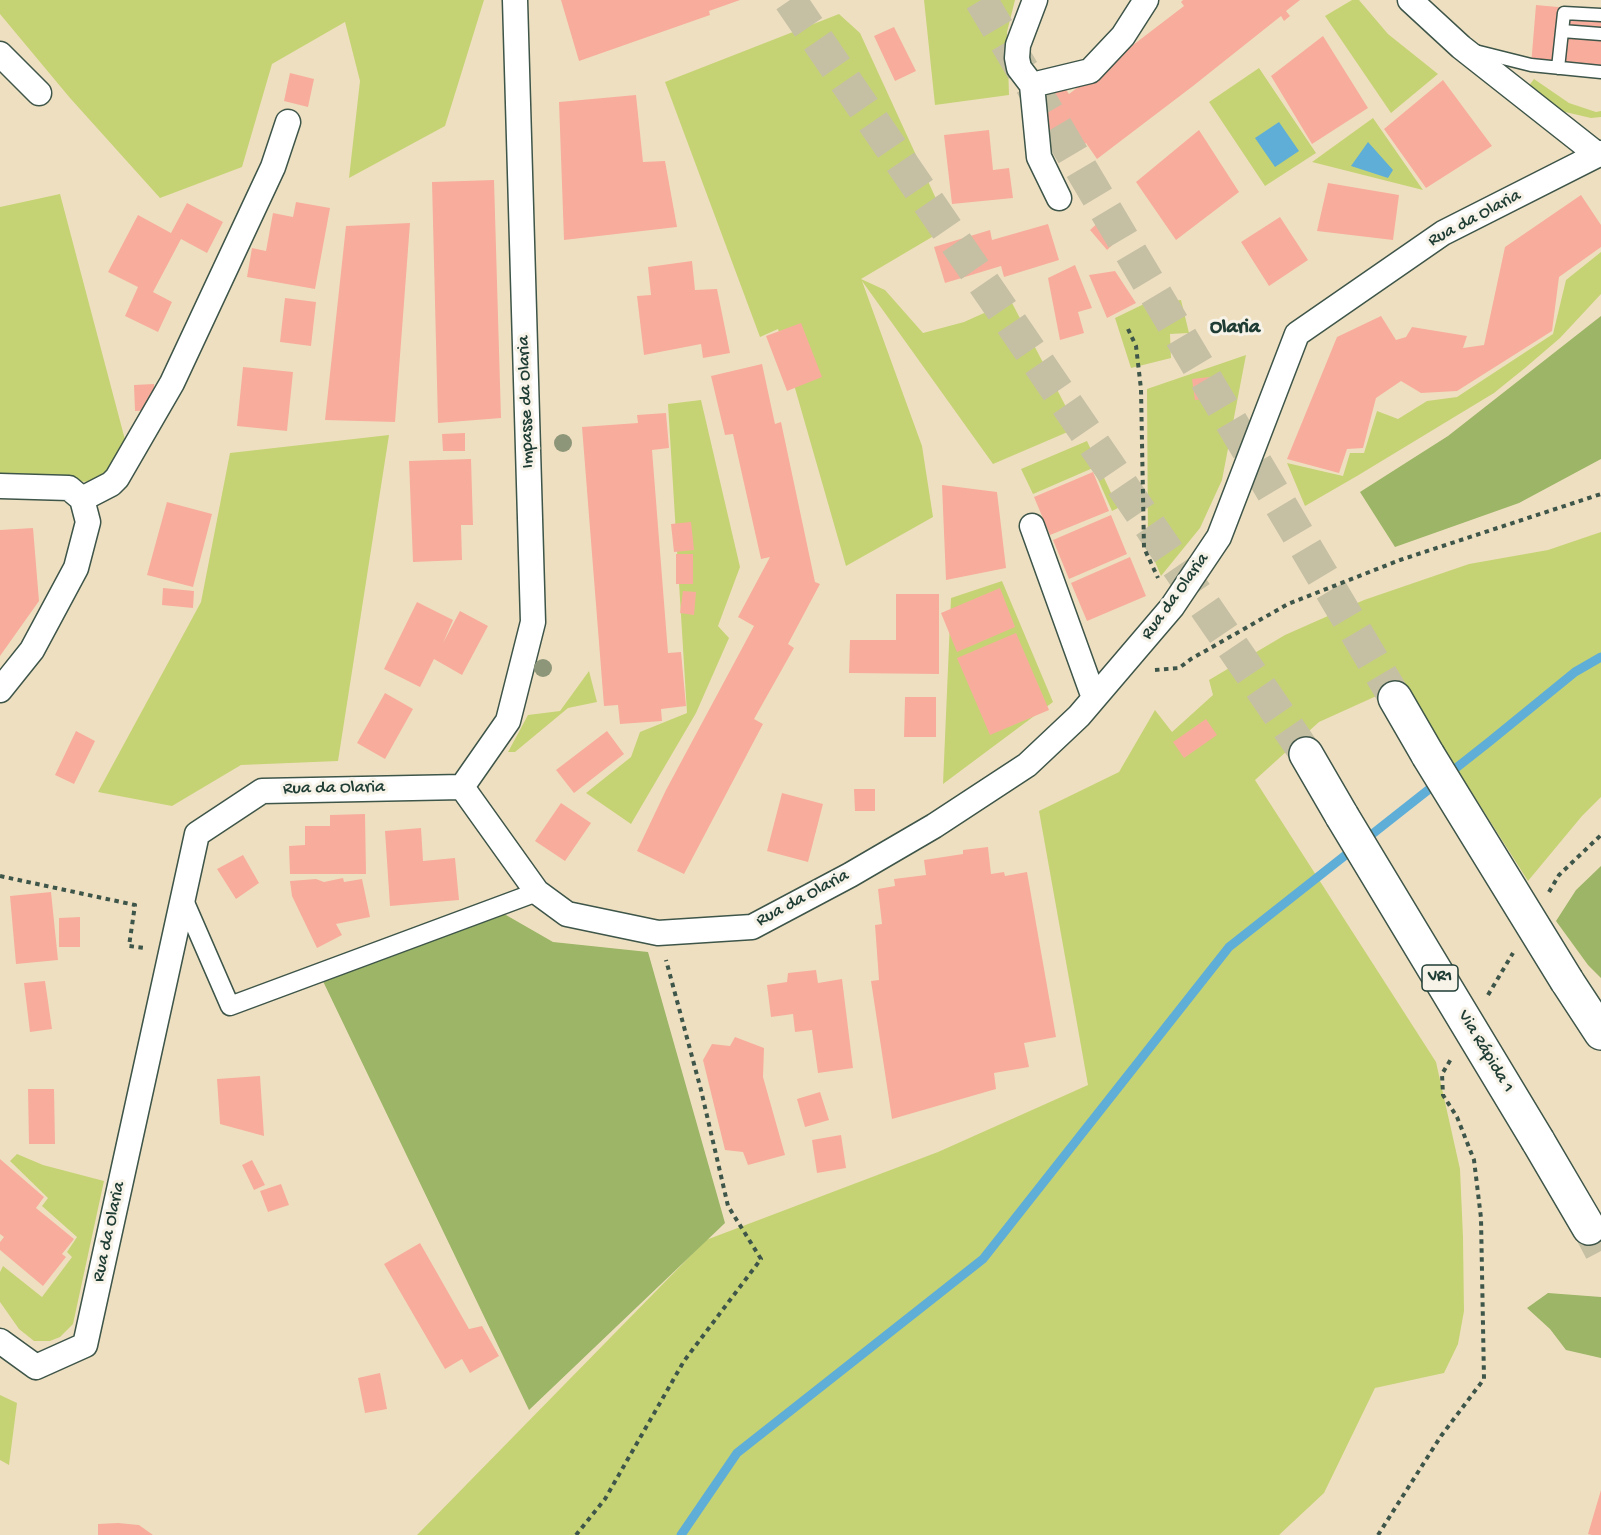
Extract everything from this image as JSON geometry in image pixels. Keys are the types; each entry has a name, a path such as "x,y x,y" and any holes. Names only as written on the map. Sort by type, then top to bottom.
{"highway":[{"path":"1395,698 1601,1034"},
{"name":"Via Rápida 1","path":"1306,754 1589,1228"}],"street":[{"name":"Impasse da Olaria","path":"462,787 508,721 533,622 515,0"},
{"path":"1035,0 1018,45 1017,58 1019,68 1032,85 1039,158 1059,198"},
{"path":"1032,85 1090,71 1123,36 1146,0"},
{"path":"1410,0 1461,47 1600,154"},
{"path":"0,54 39,93"},
{"path":"82,499 111,484 117,478 172,383 273,167 288,122"},
{"name":"Rua da Olaria","path":"0,1341 36,1367 85,1345 197,834 262,791 462,787 537,892 567,914 658,933 752,927 934,826 1027,765 1079,716 1172,608 1219,537 1297,334 1443,233 1600,154"},
{"path":"0,486 69,488 82,499 88,522 76,568 32,650 0,690"},
{"path":"1032,526 1094,698"},
{"path":"183,898 230,1006 537,892"}],"lane":[{"path":"1558,68 1564,13 1601,15"},
{"path":"1562,31 1601,34"},
{"path":"1461,47 1531,65 1601,72"}],"path":[{"path":"1128,329 1136,346 1141,389 1144,548 1161,584"},
{"path":"1127,661 1141,669 1179,668 1288,604 1400,560 1601,494"},
{"path":"1547,895 1559,875 1601,836"},
{"path":"0,876 135,905 129,946 152,948"},
{"path":"1483,1005 1518,945"},
{"path":"576,1535 605,1499 684,1361 761,1259 728,1206 701,1090 665,958"},
{"path":"1378,1535 1441,1436 1484,1379 1480,1218 1474,1161 1457,1117 1443,1095 1442,1074 1453,1054"}],"green space":[{"path":"0,0 484,0 445,126 349,178 360,81 345,22 272,64 242,167 160,198 70,98 0,14"},
{"path":"924,0 1015,0 1007,32 1009,95 935,105"},
{"path":"1352,0 1359,0 1388,34 1438,74 1391,113 1325,16"},
{"path":"839,14 860,33 949,227 861,279 885,290 923,333 964,322 1011,301 1077,428 993,464 862,281 922,446 933,517 846,566 778,329 760,337 665,82"},
{"path":"1259,68 1316,153 1265,186 1209,102"},
{"path":"1534,79 1569,103 1596,112 1601,111 1601,117 1591,118 1561,111 1528,87"},
{"path":"1373,118 1423,190 1312,162"},
{"path":"60,194 128,451 105,482 0,480 0,207"},
{"path":"1601,252 1601,294 1560,338 1494,393 1305,506 1287,463 1343,476 1350,453 1364,453 1377,411 1398,419 1427,401 1457,397 1553,334 1566,280"},
{"path":"1181,300 1189,333 1170,334 1171,358 1131,368 1115,318 1148,302"},
{"path":"1601,316 1601,459 1519,503 1395,547 1360,492 1448,436"},
{"path":"1246,355 1222,480 1200,528 1161,576 1148,545 1147,389"},
{"path":"701,400 740,567 718,626 729,638 696,713 631,824 586,793 631,757 640,732 687,713 668,404"},
{"path":"389,435 338,761 241,765 172,806 98,792 201,602 230,453"},
{"path":"1087,441 1118,508 1112,511 1093,468 1033,494 1021,469"},
{"path":"1601,532 1601,797 1582,816 1528,881 1403,684 1319,722 1255,780 1436,1062 1460,1169 1463,1237 1464,1311 1458,1344 1444,1373 1375,1388 1324,1493 1279,1535 417,1535 706,1240 938,1152 1088,1085 1039,811 1119,772 1155,710 1172,732 1213,695 1209,680 1285,635 1364,600 1469,564 1548,550"},
{"path":"1002,581 1053,702 943,784 951,598"},
{"path":"589,671 597,702 568,708 515,752 508,752 528,715 560,711"},
{"path":"1601,866 1601,978 1588,965 1556,921 1576,890"},
{"path":"499,911 553,942 648,952 725,1223 529,1410 320,975"},
{"path":"17,1154 43,1165 104,1181 73,1324 60,1337 50,1341 34,1341 19,1329 0,1302 0,1272 3,1266 42,1297 72,1257 67,1252 77,1237 42,1206 48,1198 10,1161"},
{"path":"1548,1293 1601,1297 1601,1358 1566,1350 1550,1329 1527,1308"},
{"path":"0,1395 17,1403 9,1465 0,1460"}],"water":[{"path":"1279,122 1299,151 1275,167 1255,138"},
{"path":"1368,142 1393,170 1388,178 1351,166"}],"building":[{"path":"561,0 740,0 709,11 710,15 579,61"},
{"path":"1183,0 1300,0 1286,11 1290,16 1284,21 1281,16 1097,159 1086,143 1076,151 1050,152 1043,118 1051,108 1044,98 1062,84 1069,94 1184,6 1181,2"},
{"path":"1536,5 1601,11 1601,72 1531,65"},
{"path":"894,27 916,71 895,81 874,36"},
{"path":"1323,36 1368,108 1312,144 1271,76"},
{"path":"290,73 314,79 308,107 284,101"},
{"path":"1443,80 1492,146 1426,188 1384,129"},
{"path":"636,95 643,162 665,161 677,227 564,240 559,102"},
{"path":"989,130 993,170 1009,168 1013,198 952,204 944,135"},
{"path":"1199,130 1239,192 1176,240 1136,182"},
{"path":"494,180 501,418 438,423 432,182"},
{"path":"1328,183 1399,195 1393,240 1317,231"},
{"path":"1581,195 1601,225 1601,247 1559,277 1552,331 1457,391 1421,393 1401,381 1376,398 1363,448 1347,449 1339,473 1287,459 1337,337 1381,316 1396,340 1406,337 1412,327 1467,336 1463,348 1484,345 1505,247"},
{"path":"296,202 330,208 315,289 247,277 252,248 266,251 273,213 293,217"},
{"path":"187,203 223,222 207,253 181,239 153,292 172,302 158,332 125,316 138,287 108,272 138,215 171,233"},
{"path":"1111,211 1128,230 1107,250 1090,230"},
{"path":"1280,217 1308,260 1269,286 1241,242"},
{"path":"410,223 395,422 325,420 346,226"},
{"path":"1048,224 1059,260 1004,277 1001,266 945,283 934,247 990,230 992,240"},
{"path":"692,261 695,290 717,289 730,353 703,358 701,344 644,355 637,296 651,295 648,267"},
{"path":"1075,265 1092,308 1078,312 1084,333 1060,340 1048,278"},
{"path":"1115,271 1136,303 1107,318 1089,275"},
{"path":"285,298 316,302 311,346 280,342"},
{"path":"801,323 822,377 787,391 766,336"},
{"path":"762,364 775,424 781,422 815,582 820,584 788,644 794,648 754,719 763,724 684,874 637,851 666,790 754,626 738,617 770,557 761,559 733,434 725,435 711,376"},
{"path":"243,367 293,372 287,431 237,426"},
{"path":"1210,377 1212,398 1195,400 1192,379"},
{"path":"154,384 155,410 135,411 134,385"},
{"path":"666,413 669,448 652,450 668,653 681,652 686,706 661,709 662,721 620,724 618,705 604,706 582,427 638,423 637,415"},
{"path":"465,433 465,451 443,451 442,434"},
{"path":"471,459 473,525 461,525 462,560 413,562 409,461"},
{"path":"1093,472 1109,511 1050,535 1034,497"},
{"path":"942,485 997,492 1006,568 946,580"},
{"path":"167,502 212,514 193,587 147,575"},
{"path":"1111,515 1127,554 1069,579 1053,540"},
{"path":"691,522 694,550 674,552 671,524"},
{"path":"33,528 39,601 0,656 0,530"},
{"path":"676,554 693,554 693,584 676,584"},
{"path":"1130,557 1146,596 1087,621 1071,583"},
{"path":"163,588 194,591 193,608 162,605"},
{"path":"1000,588 1015,627 957,652 941,613"},
{"path":"683,591 696,592 694,615 680,613"},
{"path":"896,594 939,594 939,674 849,673 850,640 896,640"},
{"path":"417,602 453,620 443,643 460,611 488,626 462,675 434,659 420,687 384,669"},
{"path":"1016,633 1049,710 990,735 957,658"},
{"path":"385,693 413,709 385,759 357,743"},
{"path":"905,697 936,697 936,737 904,737"},
{"path":"1206,719 1217,735 1184,758 1173,742"},
{"path":"76,731 95,741 74,784 55,775"},
{"path":"607,731 624,754 574,793 556,770"},
{"path":"854,789 875,789 875,811 855,811"},
{"path":"782,793 823,804 808,862 767,851"},
{"path":"561,803 591,823 565,861 535,841"},
{"path":"365,814 366,874 290,874 289,846 305,845 305,826 330,826 330,815"},
{"path":"421,828 423,861 455,858 459,900 390,906 385,831"},
{"path":"988,847 991,874 1004,872 1005,876 1027,872 1056,1037 1024,1043 1029,1067 994,1073 996,1089 892,1119 871,981 879,980 875,925 882,924 878,889 895,886 894,879 926,875 924,860 963,854 963,850"},
{"path":"243,855 259,883 236,899 217,869"},
{"path":"343,878 344,882 362,879 370,917 336,924 342,935 317,948 292,896 290,881 316,879 324,882"},
{"path":"51,892 58,960 16,964 10,896"},
{"path":"80,917 80,947 59,947 59,918"},
{"path":"816,970 818,983 842,979 853,1068 818,1073 812,1030 795,1032 793,1014 771,1017 767,985 787,982 788,973"},
{"path":"45,981 52,1029 30,1032 24,983"},
{"path":"735,1037 764,1048 763,1077 785,1155 748,1165 743,1152 725,1150 703,1060 712,1044 730,1046"},
{"path":"260,1076 264,1136 220,1124 217,1079"},
{"path":"28,1089 54,1089 55,1144 29,1144"},
{"path":"820,1092 829,1120 805,1127 797,1099"},
{"path":"841,1135 846,1168 817,1173 812,1140"},
{"path":"0,1159 44,1197 36,1208 74,1239 62,1254 66,1257 43,1286 0,1250 0,1242 4,1237 0,1234"},
{"path":"252,1160 265,1185 254,1190 242,1165"},
{"path":"281,1184 289,1205 268,1212 260,1191"},
{"path":"420,1243 469,1329 482,1326 499,1356 470,1373 462,1359 445,1369 384,1264"},
{"path":"380,1373 387,1409 365,1413 358,1378"},
{"path":"1601,1490 1601,1535 1592,1535 1588,1534"},
{"path":"98,1524 139,1525 153,1535 98,1535"}],"waterway":[{"path":"681,1535 737,1453 983,1259 1229,947 1575,672 1601,657"}],"tunnel":[{"path":"790,0 1306,754"},
{"path":"981,0 1395,698"},
{"path":"1589,1228 1601,1251"}],"district":[{"name":"Olaria","path":"1235,329"}]}
